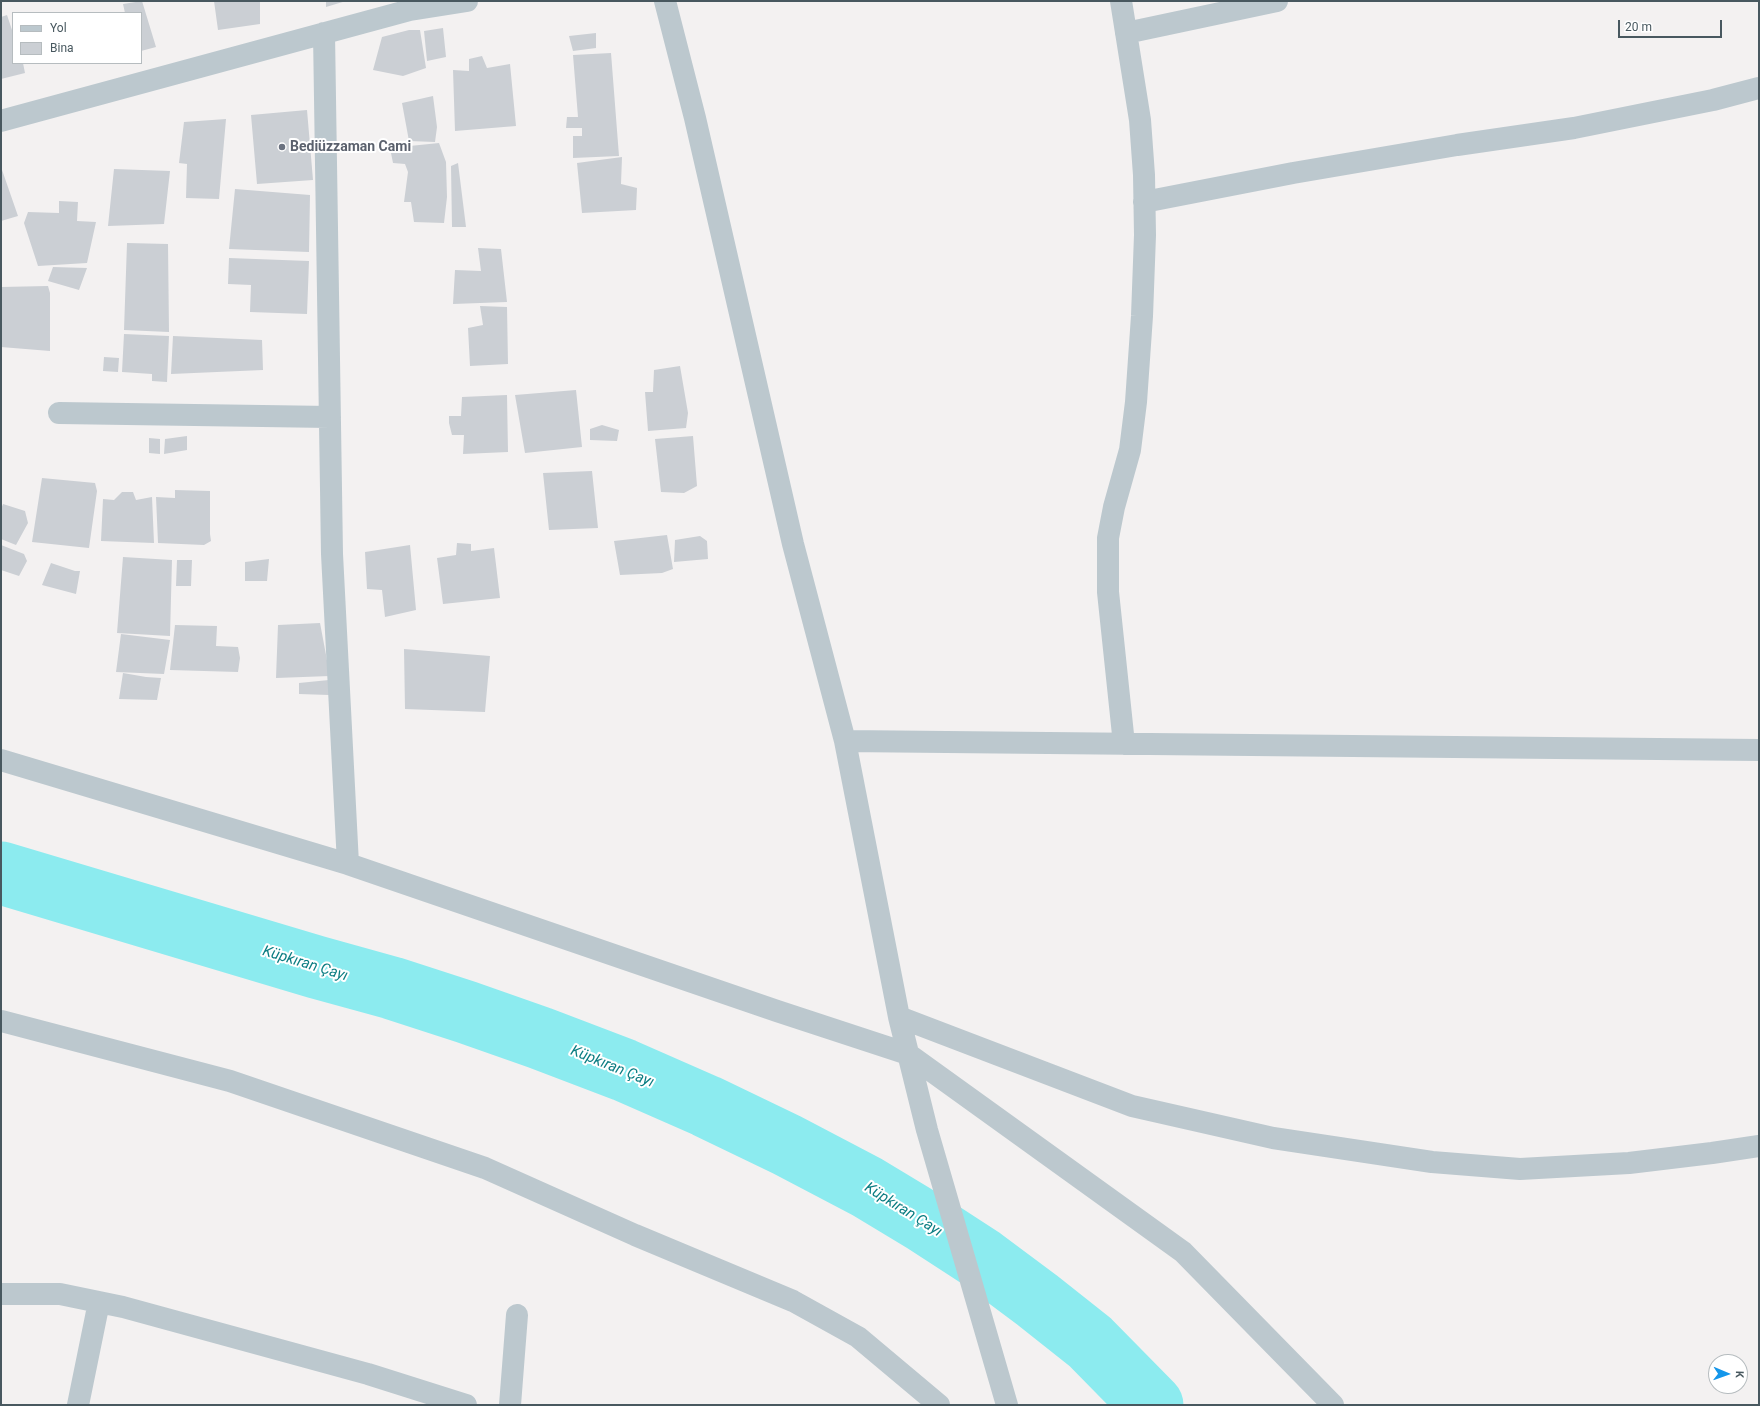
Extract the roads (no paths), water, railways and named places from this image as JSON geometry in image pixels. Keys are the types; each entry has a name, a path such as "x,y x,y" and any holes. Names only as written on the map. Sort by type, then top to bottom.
{"street":[{"path":"1,121 324,33 409,5 467,1"},
{"path":"665,1 695,118 793,544 845,741 899,1017 908,1054 927,1130 1007,1405"},
{"path":"1121,1 1140,120 1145,235 1142,316 1136,402 1130,450 1114,507 1108,538 1108,592 1124,744"},
{"path":"1126,33 1276,1"},
{"path":"324,33 332,554 348,864"},
{"path":"1144,202 1293,173 1457,145 1574,128 1714,100 1759,88"},
{"path":"59,413 330,417"},
{"path":"845,741 1759,750"},
{"path":"1,760 348,864 908,1054 1183,1252 1333,1405"},
{"path":"899,1017 1132,1106 1273,1138 1424,1161 1520,1169 1629,1163 1759,1146"},
{"path":"1,1021 230,1081 485,1168 635,1235 792,1301 858,1337 938,1405"},
{"path":"1,1294 60,1294 123,1307 368,1374 466,1405"},
{"path":"78,1405 99,1302"},
{"path":"510,1405 517,1316"}],"waterway":[{"name":"Küpkıran Çayı","path":"1,873 316,967 392,988 466,1012 624,1070 706,1106 787,1145 867,1187 982,1259 1090,1342 1152,1405"}],"place":[{"name":"Bediüzzaman Cami","path":"282,147"}]}
